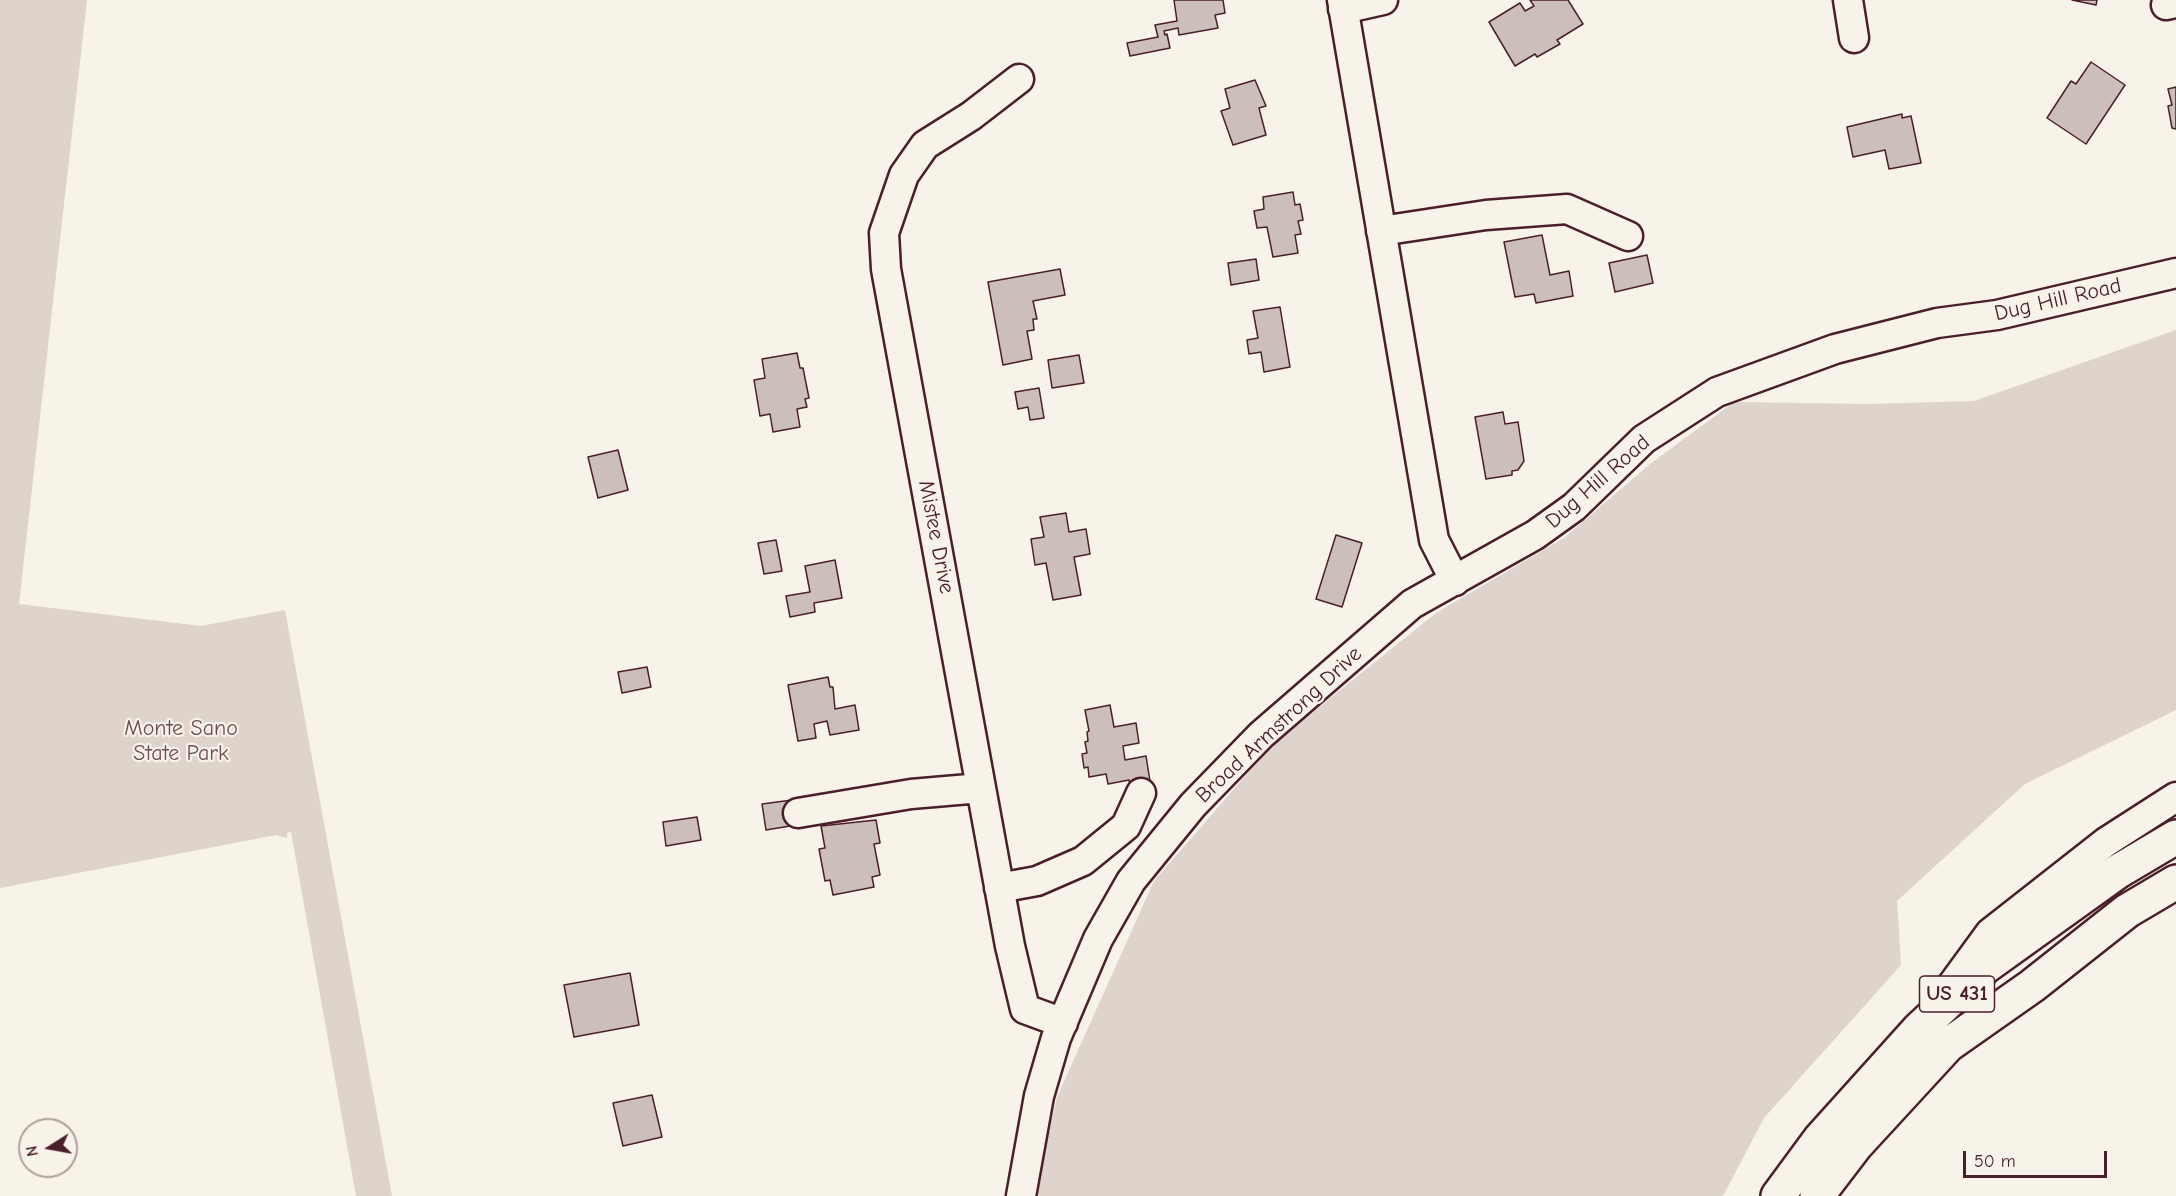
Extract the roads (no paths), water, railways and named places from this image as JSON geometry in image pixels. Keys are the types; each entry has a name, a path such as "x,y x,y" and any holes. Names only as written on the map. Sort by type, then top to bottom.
{"highway":[{"name":"US 431","path":"1778,1196 1820,1138 1919,1029 1986,966 2117,872 2176,837"},
{"name":"US 431","path":"1817,1196 1856,1145 1948,1045 2032,986 2127,911 2176,882"}],"street":[{"path":"1383,0 1343,4 1434,540 1455,581"},
{"path":"1848,0 1854,38"},
{"name":"Mistee Drive","path":"1019,79 971,116 925,145 903,175 884,233 886,269 999,888 1025,1009 1063,1023"},
{"path":"1381,231 1486,215 1567,209 1628,236"},
{"name":"Dug Hill Road","path":"1455,581 1535,535 1574,507 1644,439 1717,392 1846,346 1937,323 1997,315 2176,273"},
{"path":"2113,288 2176,281"},
{"name":"Broad Armstrong Drive","path":"1021,1196 1039,1096 1063,1023 1098,939 1131,881 1193,805 1261,735 1412,604 1455,581"},
{"path":"798,813 911,794 981,788"},
{"path":"999,888 1038,881 1083,861 1126,826 1141,793"},
{"path":"1919,1029 1990,933 2106,842 2176,797"}],"park label":[{"name":"Monte Sano State Park","path":"181,742"}]}
